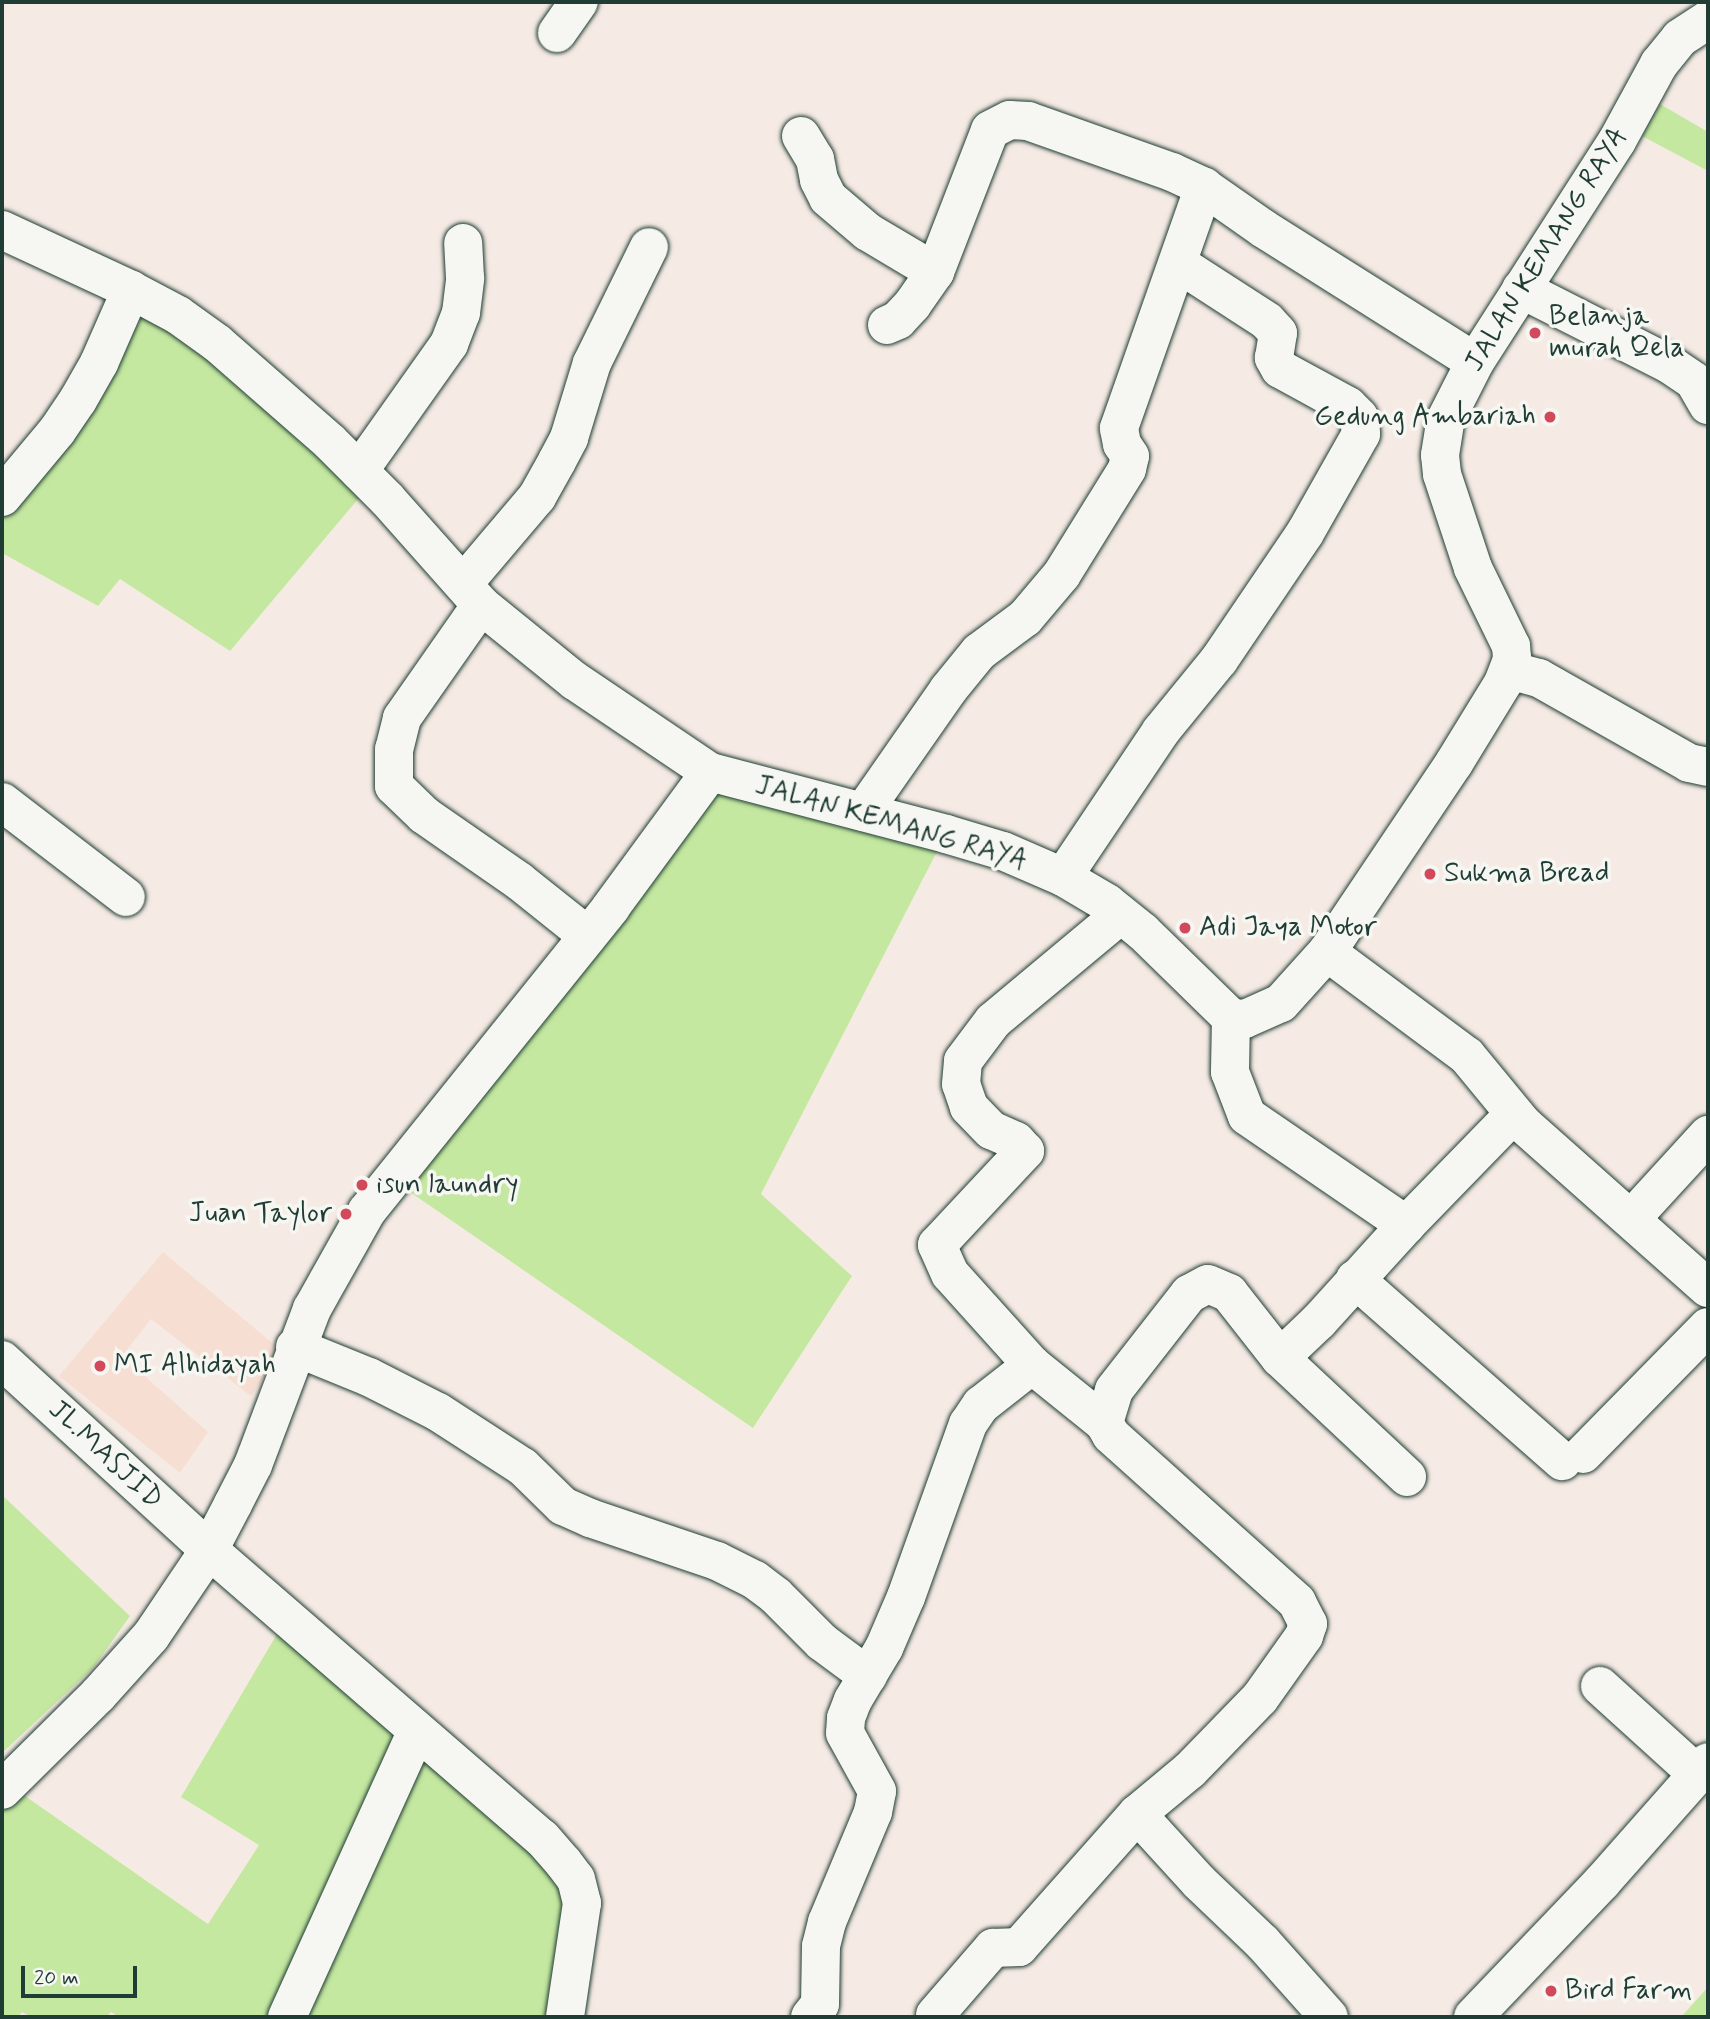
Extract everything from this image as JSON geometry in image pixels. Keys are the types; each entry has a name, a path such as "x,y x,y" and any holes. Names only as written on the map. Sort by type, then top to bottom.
{"street":[{"path":"557,33 579,2"},
{"path":"1701,2 1708,9"},
{"name":"JALAN KEMANG RAYA","path":"1509,670 1511,646 1473,568 1442,474 1440,456 1446,419 1475,362 1618,141 1659,64 1680,38 1708,20"},
{"path":"887,325 898,320 912,305 935,272 990,130 999,123 1010,120 1039,124 1172,172 1204,187 1265,229 1475,362"},
{"path":"801,136 815,159 819,180 828,198 868,232 935,272"},
{"path":"863,812 971,661 1025,618 1062,574 1127,469 1130,456 1122,444 1119,428 1204,187"},
{"name":"JALAN KEMANG RAYA","path":"2,229 131,290 178,315 217,343 359,471 472,594 593,695 710,772 1003,851 1063,877 1107,903 1143,932 1231,1018"},
{"path":"359,471 449,344 461,313 465,278 463,243"},
{"path":"588,936 519,881 424,815 394,786 394,749 402,718 472,594 537,497 569,438 592,363 649,247"},
{"path":"1063,877 1161,731 1219,660 1305,533 1361,434 1359,417 1348,406 1280,369 1274,358 1278,333 1267,321 1179,264"},
{"path":"1521,289 1668,364 1694,382 1708,405"},
{"path":"2,497 57,431 78,400 99,363 131,290"},
{"path":"1406,1225 1247,1116 1230,1072 1231,1018 1257,1016 1280,1003 1327,952 1454,763 1509,670 1539,678 1689,763 1708,767"},
{"path":"2,1790 127,1664 150,1636 209,1550 253,1465 296,1347 327,1278 367,1211 588,936 710,772"},
{"path":"2,802 127,897"},
{"path":"935,2015 993,1948 1019,1947 1137,1814 1190,1770 1259,1698 1294,1654 1308,1625 1304,1612 1285,1590 1111,1434 1104,1423 1032,1364 950,1274 939,1255 937,1245 1025,1151 1016,1141 990,1130 969,1107 961,1084 963,1061 993,1021 1120,915"},
{"path":"1327,952 1467,1056 1514,1114 1708,1288"},
{"path":"1280,1358 1319,1321 1354,1279 1514,1114"},
{"path":"1632,1218 1708,1135"},
{"path":"1354,1279 1572,1457 1708,1327"},
{"path":"1104,1423 1114,1390 1189,1294 1208,1284 1229,1293 1280,1358 1407,1477"},
{"path":"296,1347 369,1377 438,1412 523,1467 563,1506 590,1518 717,1561 755,1580 776,1596 822,1642 868,1676"},
{"name":"JL.MASJID","path":"2,1360 209,1550 542,1838 576,1879 582,1903 582,1922 565,2017"},
{"path":"810,2017 820,2004 821,1946 827,1922 873,1812 877,1791 845,1733 846,1718 853,1700 884,1648 922,1558 957,1447 968,1424 981,1405 1032,1364"},
{"path":"1473,2017 1602,1882 1703,1768 1600,1686"},
{"path":"287,2017 417,1731"},
{"path":"1137,1814 1205,1889 1264,1942 1329,2017"}],"shaded area":[{"name":"MI Alhidayah","path":"163,1252 282,1351 251,1396 151,1319 122,1356 208,1432 180,1473 59,1376"}],"green space":[{"path":"1660,104 1708,132 1708,171 1642,136"},
{"path":"150,306 364,492 230,651 120,579 98,606 2,553 2,519"},
{"path":"710,772 946,834 761,1194 852,1276 753,1428 391,1179"},
{"path":"2,1495 130,1616 93,1668 2,1753"},
{"path":"287,1617 563,1862 565,2017 119,2017 111,2012 107,2017 31,2017 22,2012 18,2017 2,2017 2,1790 8,1784 208,1924 259,1845 181,1797"},
{"path":"1708,1987 1708,2017 1681,2017"}],"place":[{"name":"Belanja murah Qela","path":"1535,333"},
{"name":"Gedung Ambariah","path":"1550,417"},
{"name":"Sukma Bread","path":"1430,874"},
{"name":"Adi Jaya Motor","path":"1185,928"},
{"name":"isun laundry","path":"362,1185"},
{"name":"Juan Taylor","path":"346,1214"},
{"name":"MI Alhidayah","path":"100,1366"},
{"name":"Bird Farm","path":"1551,1991"}]}
